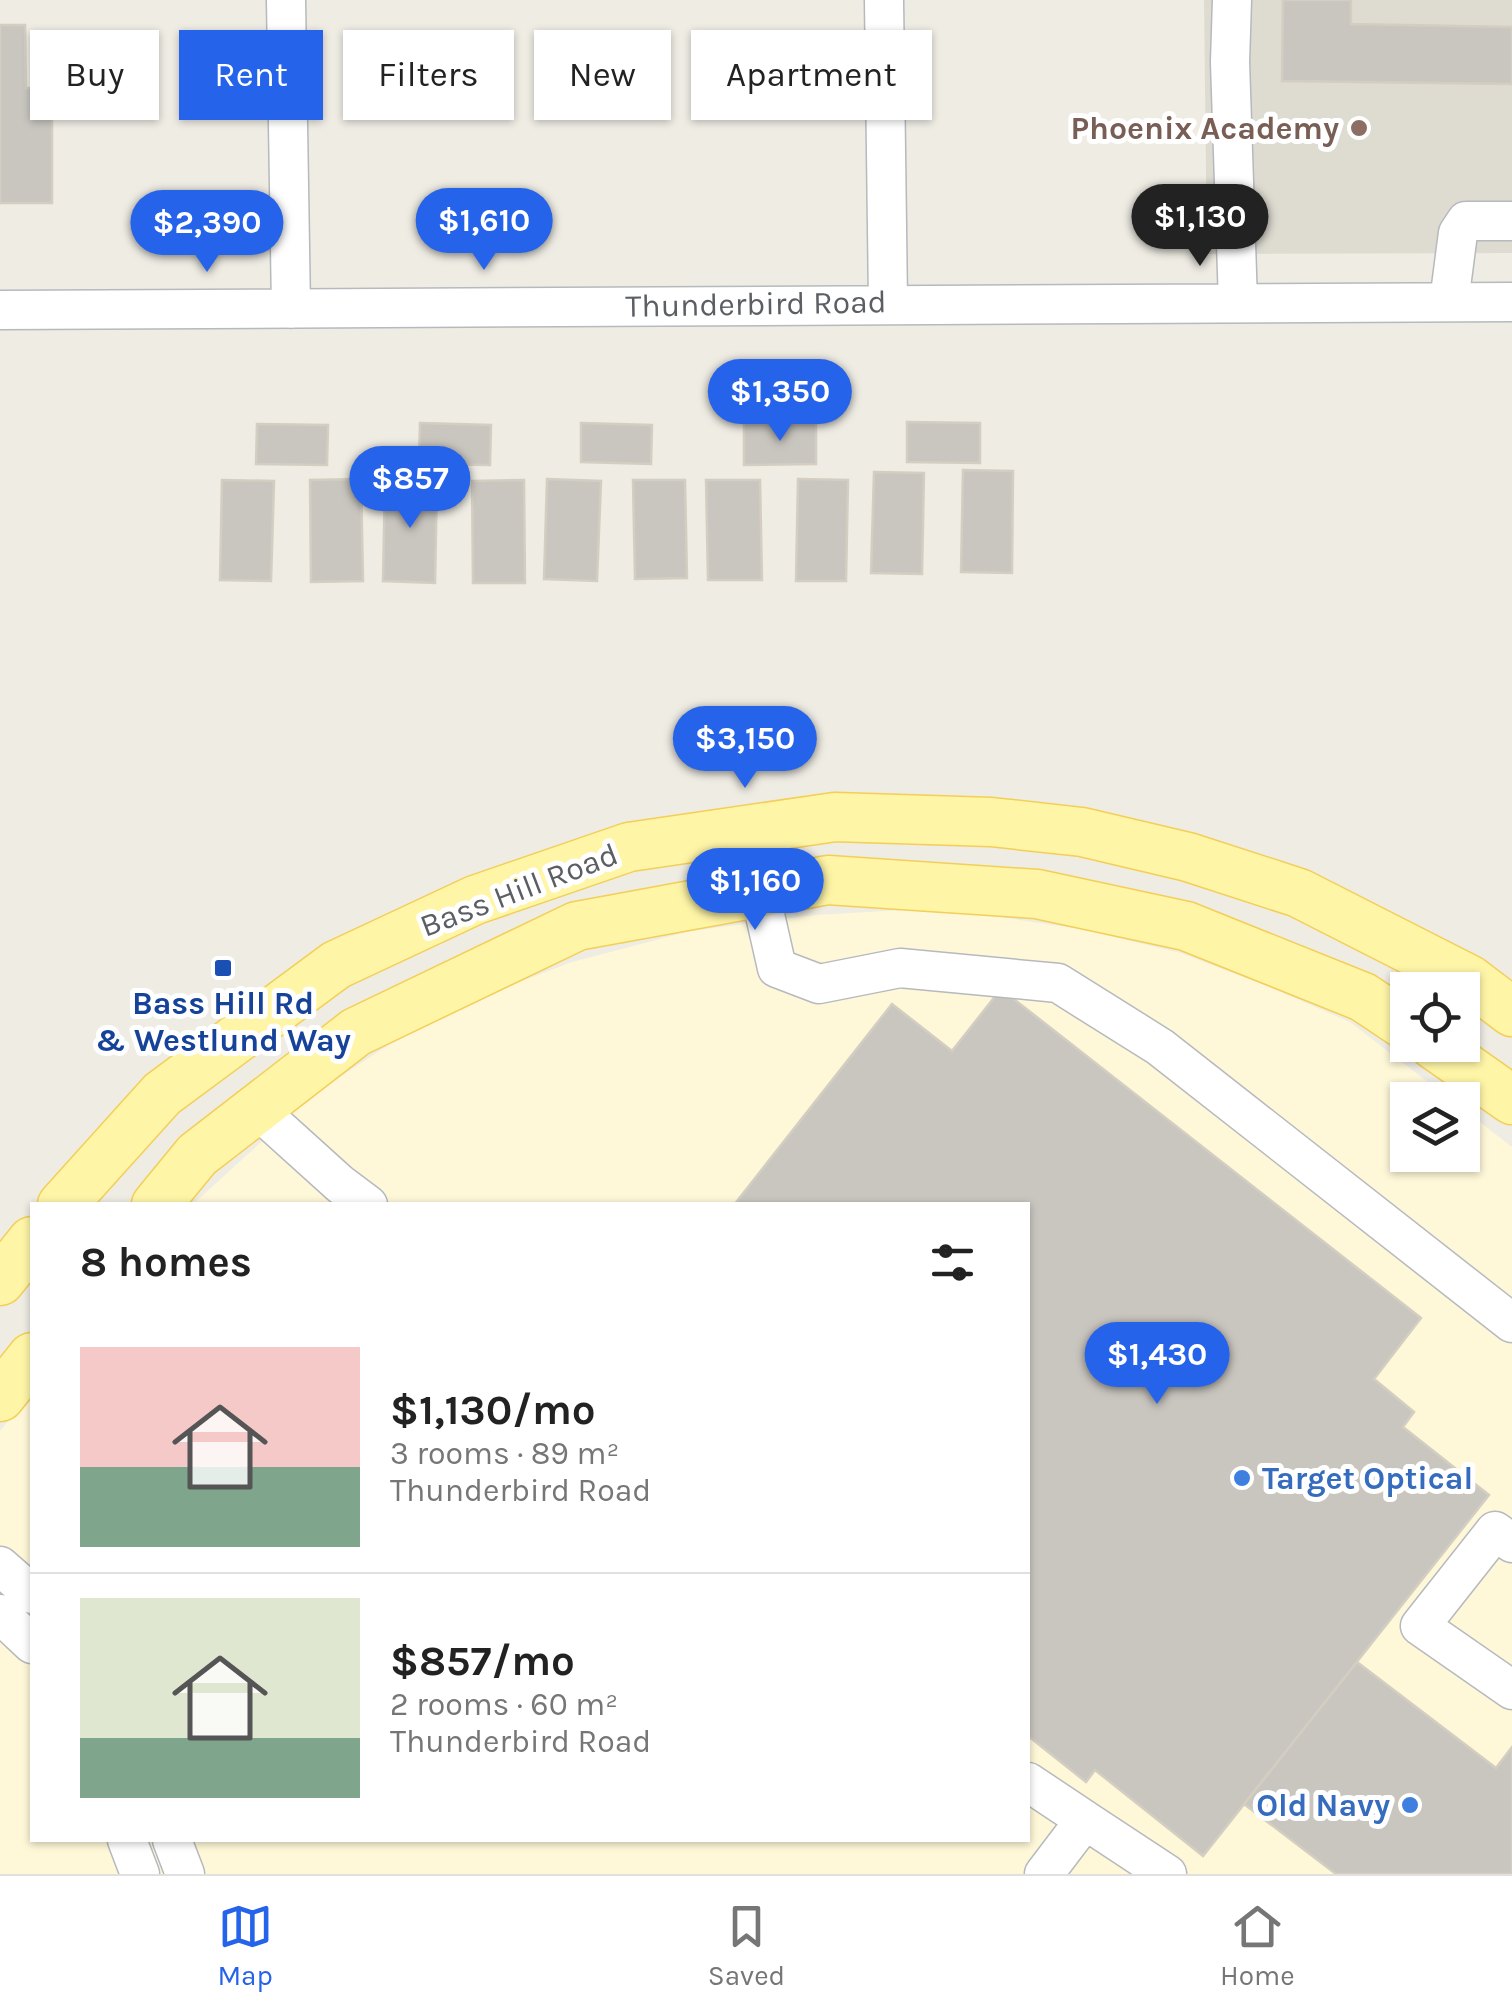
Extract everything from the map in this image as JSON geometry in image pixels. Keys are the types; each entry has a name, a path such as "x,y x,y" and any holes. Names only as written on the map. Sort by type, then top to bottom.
{"main road":[{"name":"Bass Hill Road","path":"65,1202 162,1094 336,966 475,900 629,847 836,817 1010,824 1082,832 1188,856 1300,893 1470,980 1512,1012"},
{"name":"Bass Hill Road","path":"158,1202 196,1155 356,1032 577,926 828,880 1037,894 1186,926 1364,997 1390,1015"},
{"path":"1458,1062 1512,1100"},
{"path":"0,1281 30,1244"},
{"path":"0,1397 30,1360"}],"street":[{"path":"286,0 291,308"},
{"path":"884,0 888,303"},
{"path":"1232,0 1230,62 1238,303"},
{"path":"1449,302 1458,233 1466,221 1512,220"},
{"name":"Thunderbird Road","path":"0,310 1512,302"},
{"path":"760,893 776,968 819,984 900,968 1058,983 1160,1047 1512,1323"},
{"path":"257,1109 364,1202"},
{"path":"1512,1542 1496,1531 1420,1626 1512,1690"},
{"path":"0,1566 30,1592"},
{"path":"0,1614 30,1642"},
{"path":"1030,1783 1167,1874"},
{"path":"1044,1874 1085,1820"},
{"path":"127,1842 140,1874"},
{"path":"173,1842 185,1874"}],"shaded area":[{"name":"Phoenix Academy","path":"1204,0 1512,0 1512,253 1207,254"},
{"path":"902,910 985,915 1081,929 1181,953 1350,1022 1390,1053 1390,1062 1402,1062 1428,1082 1390,1082 1390,1172 1480,1172 1480,1122 1512,1147 1512,1874 0,1874 0,1431 30,1394 30,1842 1030,1842 1030,1202 195,1202 314,1094 399,1038 485,995 572,962 690,931 815,915"}],"building":[{"path":"1283,0 1351,0 1351,24 1512,27 1512,84 1282,81"},
{"path":"0,25 25,25 30,120 52,120 52,203 0,203"},
{"path":"816,422 816,464 744,465 744,423"},
{"path":"907,422 980,423 980,463 907,462"},
{"path":"420,423 491,425 490,465 419,464"},
{"path":"581,423 652,425 651,464 581,462"},
{"path":"257,424 328,425 327,465 256,464"},
{"path":"963,470 1013,471 1012,573 961,572"},
{"path":"874,472 924,473 922,574 871,573"},
{"path":"361,479 363,581 311,582 310,480"},
{"path":"547,479 601,481 597,581 544,579"},
{"path":"798,479 848,480 846,581 796,581"},
{"path":"222,480 274,481 271,581 220,580"},
{"path":"385,480 437,480 435,583 383,581"},
{"path":"524,480 525,583 473,583 472,481"},
{"path":"633,480 685,480 687,578 635,579"},
{"path":"706,480 760,480 762,580 708,580"},
{"path":"1001,989 1421,1318 1374,1379 1414,1412 1403,1427 1489,1495 1203,1856 1095,1770 1086,1782 1030,1738 1030,1202 736,1202 892,1004 952,1051"},
{"path":"1357,1662 1496,1768 1512,1747 1512,1874 1336,1874 1244,1804"}],"place":[{"name":"Phoenix Academy","path":"1359,128"},
{"name":"Bass Hill Rd & Westlund Way","path":"223,968"},
{"name":"Target Optical","path":"1242,1478"},
{"name":"Old Navy","path":"1410,1805"}]}
